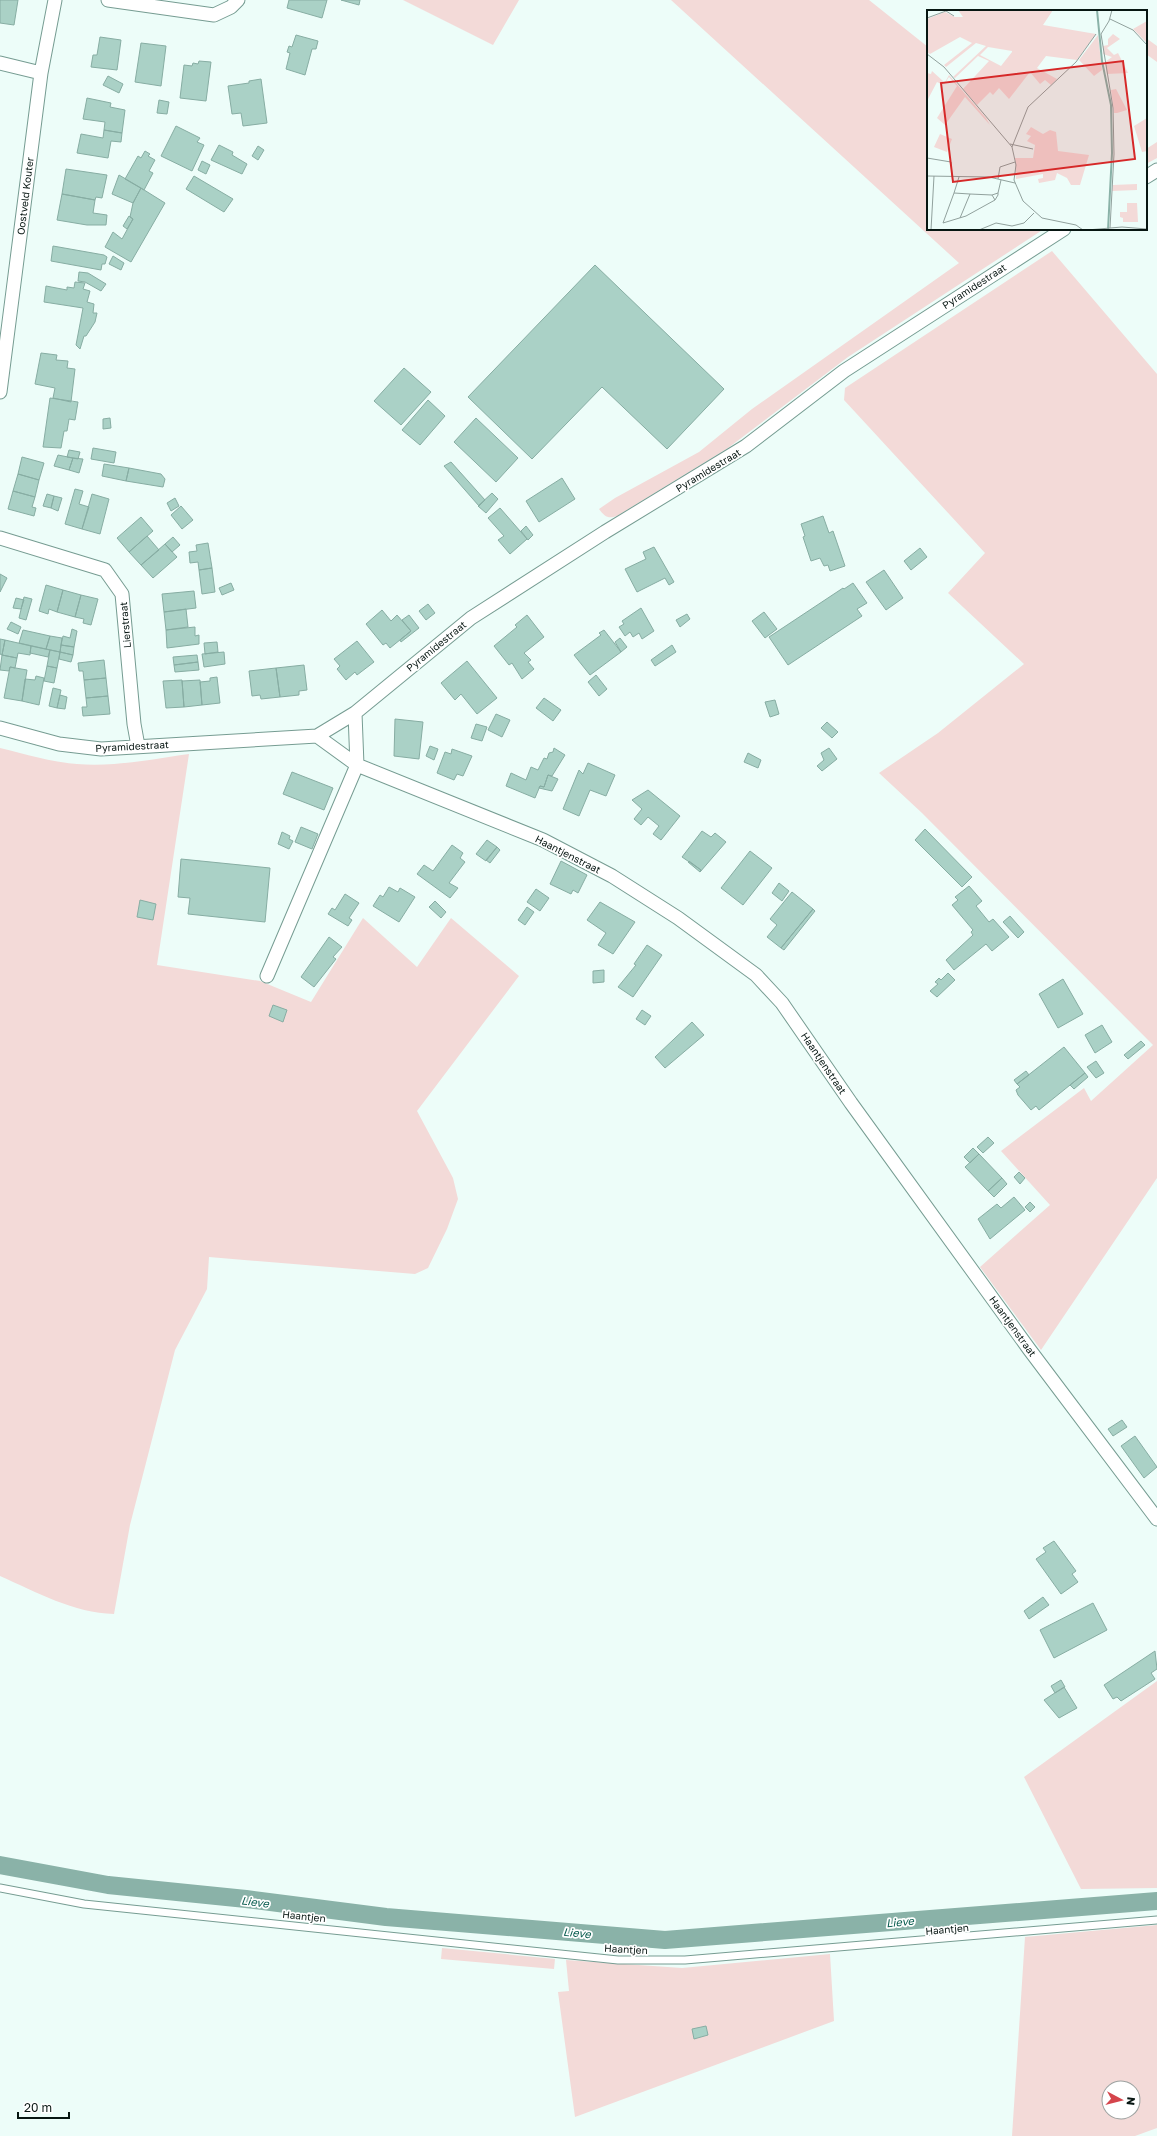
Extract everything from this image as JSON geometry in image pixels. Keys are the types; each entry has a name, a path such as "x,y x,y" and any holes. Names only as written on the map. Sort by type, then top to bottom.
{"street":[{"name":"Oostveld Kouter","path":"0,392 41,73 55,0"},
{"path":"108,0 214,15 231,7 238,0"},
{"path":"0,63 41,73"},
{"path":"1147,176 1157,170"},
{"name":"Pyramidestraat","path":"0,728 59,744 94,748 317,736 354,713 471,618 605,532 746,446 844,371 1062,230"},
{"name":"Lierstraat","path":"0,538 105,570 122,594 134,724 138,746"},
{"path":"267,976 357,765 354,713"},
{"name":"Haantjenstraat","path":"317,736 357,765 542,840 612,876 678,918 756,975 782,1003 850,1103 1029,1349 1157,1519"}],"lane":[{"name":"Haantjen","path":"0,1888 84,1904 618,1960 685,1960 1157,1920"}],"shaded area":[{"path":"403,0 519,0 493,45"},
{"path":"671,0 869,0 927,46 927,230 1042,230 848,357 728,448 617,516 605,516 599,509 615,498 699,452 752,409 959,263"},
{"path":"1147,39 1157,46 1157,62 1147,55"},
{"path":"1157,142 1157,158 1147,163 1147,148"},
{"path":"1052,251 1157,374 1157,1178 1041,1350 980,1267 1050,1205 1001,1151 1084,1088 1091,1101 1153,1045 922,813 879,773 938,733 1024,664 948,593 985,553 844,400 845,388"},
{"path":"0,748 58,762 91,765 134,762 189,754 157,965 260,981 311,1002 363,918 417,967 451,918 519,976 417,1111 453,1178 458,1199 447,1229 428,1268 415,1274 209,1257 207,1289 175,1350 130,1525 114,1614 99,1613 70,1606 41,1595 0,1576"},
{"path":"1157,1681 1157,1888 1081,1889 1024,1777"},
{"path":"1157,1925 1157,2128 1135,2136 1012,2136 1025,1937"},
{"path":"442,1948 555,1959 554,1969 441,1959"},
{"path":"830,1954 834,2021 575,2117 558,1992 569,1991 566,1960 682,1968"}],"building":[{"path":"0,0 18,0 14,25 0,23"},
{"path":"289,0 327,0 322,18 287,8"},
{"path":"341,0 360,0 359,5"},
{"path":"296,35 318,41 316,49 312,49 305,75 286,69 290,53 287,52 289,46 292,47"},
{"path":"100,37 121,40 117,70 91,67 93,55 97,55"},
{"path":"141,43 166,46 161,86 135,82"},
{"path":"199,61 211,62 206,101 180,98 184,65 192,66 193,63 198,64"},
{"path":"108,76 123,84 119,93 103,85"},
{"path":"261,79 267,123 243,126 241,113 232,114 228,86 249,83 249,81"},
{"path":"87,98 111,103 110,107 125,110 122,133 104,130 105,122 83,119"},
{"path":"159,100 169,102 167,114 157,113"},
{"path":"176,126 200,138 197,142 204,145 192,171 161,156"},
{"path":"104,130 122,133 121,142 111,141 108,158 77,153 81,134 103,138"},
{"path":"219,145 233,152 232,155 247,164 242,174 211,160"},
{"path":"258,146 264,150 258,160 252,156"},
{"path":"145,151 150,154 148,156 155,160 149,171 153,173 144,190 125,179 138,156 141,158"},
{"path":"202,161 210,165 206,174 198,170"},
{"path":"66,169 107,175 102,198 96,197 95,200 62,194"},
{"path":"119,175 141,188 133,203 112,194"},
{"path":"194,176 233,199 224,212 186,189"},
{"path":"141,188 165,203 131,262 105,247 113,232 122,239 133,219 130,217 133,203"},
{"path":"62,194 95,200 93,213 107,215 106,225 87,225 57,220"},
{"path":"129,216 133,219 127,229 123,226"},
{"path":"53,246 104,255 107,257 105,264 102,264 101,270 51,261"},
{"path":"113,256 124,263 121,270 109,264"},
{"path":"595,265 724,389 667,449 602,387 532,459 468,397"},
{"path":"79,272 88,273 106,284 101,291 85,282 78,281"},
{"path":"75,282 85,283 83,289 90,291 87,302 94,304 93,313 97,313 95,322 86,336 84,336 80,349 76,345 83,308 44,302 46,286 67,290 67,287 74,288"},
{"path":"41,353 57,355 56,360 68,361 67,368 75,369 71,402 53,398 55,388 35,384"},
{"path":"404,368 431,392 401,425 374,401"},
{"path":"50,398 78,402 75,420 69,419 67,431 64,431 61,448 43,447"},
{"path":"428,400 445,416 420,445 402,430"},
{"path":"110,418 111,428 103,429 103,419"},
{"path":"476,418 518,458 496,482 454,442"},
{"path":"93,448 116,452 114,463 91,459"},
{"path":"69,450 80,452 78,459 67,457"},
{"path":"58,455 73,458 69,470 54,466"},
{"path":"22,457 44,463 39,480 18,474"},
{"path":"73,458 83,459 79,473 69,470"},
{"path":"451,462 485,500 479,506 444,466"},
{"path":"104,464 129,468 126,481 102,476"},
{"path":"129,468 161,474 165,479 163,487 126,481"},
{"path":"18,474 39,480 35,497 13,491"},
{"path":"562,478 575,499 539,522 526,501"},
{"path":"75,489 83,491 79,504 89,507 82,529 65,524"},
{"path":"13,491 35,497 32,507 36,508 34,516 8,509"},
{"path":"492,493 498,499 486,513 478,506"},
{"path":"47,494 54,496 51,508 43,506"},
{"path":"92,494 109,499 100,534 82,529"},
{"path":"54,496 62,498 58,511 51,508"},
{"path":"175,498 179,506 171,511 167,503"},
{"path":"181,506 193,520 182,529 171,515"},
{"path":"500,508 527,539 510,554 498,540 504,536 488,518"},
{"path":"823,516 829,533 833,531 845,566 830,571 828,565 824,566 820,558 811,561 803,537 805,536 801,524"},
{"path":"141,517 153,531 129,552 117,538"},
{"path":"526,526 533,535 528,540 521,531"},
{"path":"147,536 159,550 141,565 129,552"},
{"path":"173,537 180,545 172,552 165,544"},
{"path":"208,543 212,568 199,570 198,562 190,563 189,552 197,551 196,545"},
{"path":"165,544 177,557 153,578 141,565"},
{"path":"654,547 674,582 669,585 665,578 637,592 625,569 646,559 643,552"},
{"path":"920,548 927,557 911,570 904,561"},
{"path":"212,568 215,592 202,594 199,570"},
{"path":"884,570 903,598 886,610 866,582"},
{"path":"0,574 7,578 0,592"},
{"path":"231,583 234,590 222,595 219,588"},
{"path":"853,583 867,603 857,609 862,616 788,665 769,637 843,588 844,589"},
{"path":"46,585 63,590 57,612 49,609 48,614 39,611"},
{"path":"63,590 81,595 75,617 57,612"},
{"path":"194,591 196,608 164,612 162,594"},
{"path":"81,595 98,599 91,625 83,623 84,619 75,617"},
{"path":"24,597 32,599 26,620 19,618"},
{"path":"16,598 24,600 21,609 13,608"},
{"path":"428,604 435,613 426,620 419,611"},
{"path":"641,608 654,631 642,639 639,633 633,637 630,632 625,636 619,627 624,624 622,621"},
{"path":"186,609 188,627 166,630 164,612"},
{"path":"382,610 391,621 397,615 411,631 390,648 386,643 383,645 366,624"},
{"path":"764,612 777,629 765,638 752,621"},
{"path":"687,614 690,619 680,627 676,620"},
{"path":"409,615 419,628 401,642 400,640 411,631 402,620"},
{"path":"527,615 544,637 524,653 531,660 528,662 534,669 522,679 512,663 509,665 494,646 517,627 515,625"},
{"path":"11,622 21,627 18,634 7,629"},
{"path":"195,627 195,636 199,635 199,644 167,648 166,630"},
{"path":"72,629 77,631 74,647 61,645 63,636 70,638"},
{"path":"23,630 50,636 46,649 19,643"},
{"path":"604,630 621,652 590,675 574,655 601,635 599,633"},
{"path":"50,636 62,638 60,652 46,649"},
{"path":"620,638 627,647 621,652 615,642"},
{"path":"0,639 5,640 2,655 0,654"},
{"path":"5,640 31,646 30,655 18,653 17,658 2,655"},
{"path":"357,641 374,662 357,675 355,672 346,680 337,669 340,666 334,659"},
{"path":"217,642 218,652 205,654 204,643"},
{"path":"61,645 74,647 73,655 60,652"},
{"path":"672,645 676,652 655,666 651,660"},
{"path":"31,646 50,650 48,657 30,653"},
{"path":"50,650 60,652 57,668 47,666"},
{"path":"60,652 73,655 71,662 59,659"},
{"path":"224,652 225,664 204,667 202,654"},
{"path":"2,655 17,658 15,668 10,667 9,671 0,670"},
{"path":"197,655 198,662 174,665 173,657"},
{"path":"104,660 106,678 84,680 83,671 79,671 78,663"},
{"path":"467,661 497,698 477,714 461,694 455,700 441,683"},
{"path":"198,662 199,670 175,672 174,665"},
{"path":"304,665 307,690 299,691 299,695 280,697 276,668"},
{"path":"47,666 57,668 54,683 44,681"},
{"path":"10,667 27,670 22,701 4,698"},
{"path":"276,668 280,697 261,699 260,695 252,696 249,671"},
{"path":"596,675 607,689 599,696 588,682"},
{"path":"36,676 44,678 39,705 22,701 25,679 35,680"},
{"path":"217,677 220,703 202,705 200,682 210,681 210,678"},
{"path":"106,678 108,696 86,698 84,680"},
{"path":"182,680 184,707 166,708 163,681"},
{"path":"200,680 202,705 184,707 182,681"},
{"path":"53,688 61,690 57,708 49,706"},
{"path":"60,695 67,697 65,709 57,708"},
{"path":"108,696 110,714 83,716 82,707 87,707 86,698"},
{"path":"544,698 561,710 553,721 536,708"},
{"path":"775,700 779,714 770,717 765,702"},
{"path":"496,714 510,720 502,737 488,730"},
{"path":"395,719 423,722 419,759 394,756"},
{"path":"827,722 838,732 832,738 821,728"},
{"path":"476,724 487,727 482,741 471,738"},
{"path":"430,746 438,749 434,760 426,756"},
{"path":"554,748 565,755 552,776 548,775 544,787 540,786 535,798 506,786 511,773 526,780 531,767 538,770 544,758 547,759 549,753 553,752"},
{"path":"829,748 837,759 822,771 817,766 824,760 821,753"},
{"path":"452,749 472,756 463,776 457,774 454,780 437,773 445,752 451,754"},
{"path":"748,753 761,760 758,768 744,762"},
{"path":"588,763 615,775 606,796 590,790 579,816 563,809 579,770 583,774"},
{"path":"292,772 333,788 324,810 283,794"},
{"path":"548,775 558,779 552,791 539,788 540,786 544,787"},
{"path":"648,790 680,816 661,840 653,834 659,826 648,817 641,825 634,819 642,809 632,800"},
{"path":"301,827 318,834 312,849 295,842"},
{"path":"925,829 972,877 962,887 915,840"},
{"path":"702,831 711,837 715,833 726,842 700,872 701,870 682,857"},
{"path":"282,832 290,836 289,839 293,841 289,849 278,844"},
{"path":"487,840 497,847 486,861 476,854"},
{"path":"452,845 463,853 460,858 465,862 449,883 458,888 450,898 417,874 424,865 433,871"},
{"path":"497,847 500,850 490,863 486,860"},
{"path":"750,851 772,868 743,905 721,888"},
{"path":"181,859 270,868 265,922 188,914 190,898 178,897"},
{"path":"561,861 587,875 578,893 573,890 571,894 550,884"},
{"path":"689,861 701,870 700,872 688,862"},
{"path":"779,883 789,891 782,901 772,893"},
{"path":"969,886 982,901 976,906 989,922 993,919 1009,937 992,951 986,944 954,970 946,960 973,935 971,932 973,930 952,905 958,900 955,897"},
{"path":"389,887 398,892 400,888 415,897 399,922 373,906 380,895 383,897"},
{"path":"536,889 549,898 540,911 527,902"},
{"path":"792,892 813,909 781,948 767,937 777,925 770,919"},
{"path":"345,894 359,903 349,918 352,920 348,926 328,914 332,908 335,910"},
{"path":"140,900 156,904 153,920 137,917"},
{"path":"435,901 446,912 441,918 429,907"},
{"path":"600,902 635,922 613,954 598,945 606,933 587,920"},
{"path":"527,907 534,912 525,925 518,920"},
{"path":"813,909 815,911 784,950 781,948"},
{"path":"1010,916 1024,932 1018,938 1003,922"},
{"path":"329,937 342,947 333,957 336,959 314,987 301,977"},
{"path":"647,945 662,955 633,997 618,987 636,965 634,964"},
{"path":"604,970 604,982 593,983 593,971"},
{"path":"948,973 955,980 937,997 930,991 938,984 935,982 939,978 941,980"},
{"path":"1063,979 1083,1014 1058,1028 1039,994"},
{"path":"273,1005 287,1010 283,1022 269,1016"},
{"path":"642,1010 651,1016 645,1025 636,1019"},
{"path":"692,1022 704,1035 665,1068 655,1057"},
{"path":"1102,1025 1112,1042 1095,1053 1085,1035"},
{"path":"1141,1041 1145,1045 1128,1059 1124,1055"},
{"path":"1064,1047 1085,1073 1039,1110 1036,1106 1031,1110 1018,1095 1016,1090 1020,1087 1017,1084"},
{"path":"1096,1061 1104,1073 1096,1078 1087,1067"},
{"path":"1026,1071 1029,1075 1017,1084 1014,1080"},
{"path":"1085,1073 1088,1077 1074,1089 1070,1085"},
{"path":"988,1137 994,1143 983,1153 977,1147"},
{"path":"973,1148 979,1154 970,1163 964,1157"},
{"path":"979,1154 1002,1178 988,1191 965,1167"},
{"path":"1019,1172 1025,1178 1020,1184 1014,1177"},
{"path":"1002,1178 1007,1184 994,1197 988,1191"},
{"path":"1014,1197 1025,1210 990,1239 978,1219 997,1204 1001,1208"},
{"path":"1030,1202 1035,1207 1030,1212 1025,1207"},
{"path":"1122,1420 1127,1427 1113,1436 1108,1429"},
{"path":"1135,1436 1157,1467 1144,1478 1121,1446"},
{"path":"1054,1541 1076,1571 1072,1574 1078,1582 1061,1594 1036,1559 1046,1552 1043,1548"},
{"path":"1043,1597 1049,1605 1029,1619 1024,1611"},
{"path":"1093,1603 1107,1630 1054,1658 1040,1630"},
{"path":"1155,1651 1157,1669 1151,1673 1155,1679 1121,1701 1117,1697 1113,1699 1104,1685"},
{"path":"1061,1680 1065,1687 1055,1693 1051,1686"},
{"path":"1064,1687 1077,1708 1059,1718 1044,1700"},
{"path":"706,2026 708,2035 694,2039 692,2029"}],"waterway":[{"name":"Lieve","path":"0,1865 108,1885 246,1899 386,1917 665,1940 1157,1901"}]}
